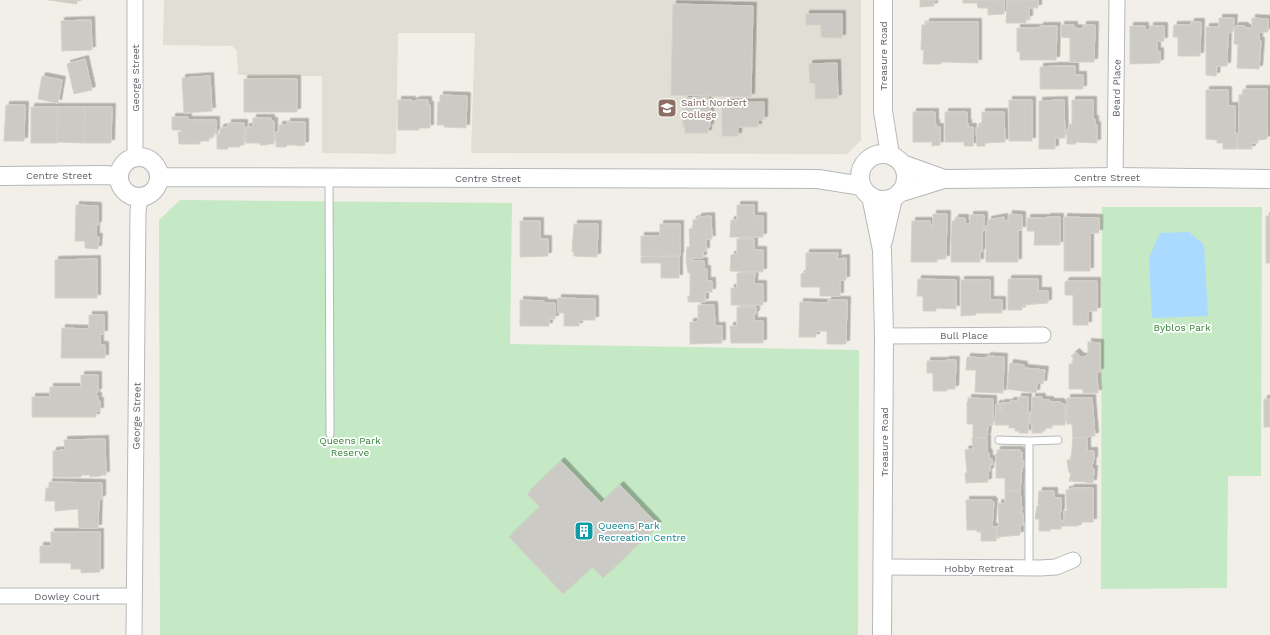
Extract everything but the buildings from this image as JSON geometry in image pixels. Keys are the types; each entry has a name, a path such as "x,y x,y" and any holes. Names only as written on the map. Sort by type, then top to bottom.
{"street":[{"name":"George Street","path":"135,157 136,0"},
{"name":"Treasure Road","path":"884,0 883,111 889,159"},
{"name":"Beard Place","path":"1116,177 1117,0"},
{"path":"135,157 147,158 152,161 156,166 159,177 155,189 151,193 140,198 126,194 119,183 118,176 119,170 123,164 128,159 135,157"},
{"path":"889,159 906,171 904,187 896,195 886,199 878,199 865,184 864,164 889,159"},
{"name":"Centre Street","path":"889,159 944,178"},
{"name":"Centre Street","path":"0,176 118,176"},
{"name":"Centre Street","path":"159,177 818,179 865,184"},
{"name":"Centre Street","path":"896,195 944,178 1116,177 1270,179"},
{"name":"Treasure Road","path":"865,184 882,250 884,336 882,635"},
{"name":"Treasure Road","path":"882,250 896,195"},
{"name":"George Street","path":"134,635 138,211 140,198"},
{"name":"Bull Place","path":"884,336 1043,335"},
{"name":"Hobby Retreat","path":"883,567 1029,568 1056,567 1073,560"},
{"name":"Dowley Court","path":"0,596 134,596"}],"lane":[{"path":"330,177 330,434"},
{"path":"999,440 1058,440"},
{"path":"1029,441 1029,568"}],"shaded area":[{"name":"Saint Norbert College","path":"164,0 861,0 861,140 847,154 471,153 475,33 398,33 396,154 322,153 322,76 238,75 237,51 232,46 163,45"}],"green space":[{"name":"Queens Park Reserve","path":"180,200 512,203 510,344 859,350 858,635 160,635 159,220"},
{"name":"Byblos Park","path":"1102,207 1262,207 1261,476 1228,476 1227,588 1101,589"}],"water":[{"path":"1189,232 1204,245 1208,316 1152,318 1149,258 1160,233"}],"place":[{"name":"Saint Norbert College","path":"667,108"},
{"name":"Queens Park Recreation Centre","path":"584,531"}]}
